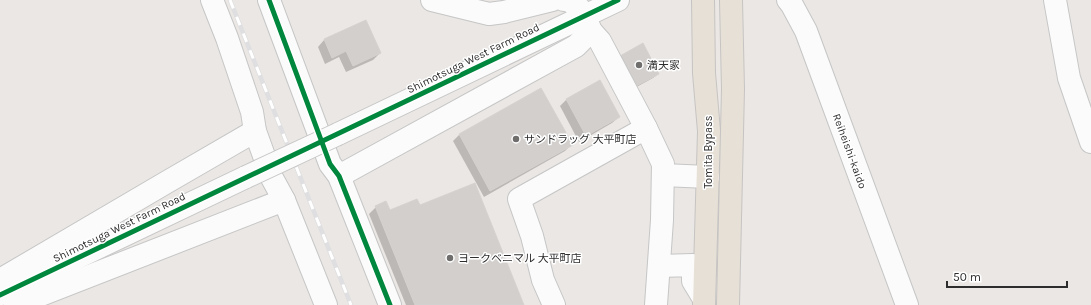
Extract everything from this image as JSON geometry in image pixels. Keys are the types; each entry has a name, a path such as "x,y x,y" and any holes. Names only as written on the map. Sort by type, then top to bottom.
{"main road":[{"name":"Tomita Bypass","path":"703,0 704,73 709,131 704,302"},
{"name":"Tomita Bypass","path":"728,305 733,89 731,0"}],"street":[{"path":"212,0 228,38 252,112 255,131 272,178 284,200 326,305"},
{"path":"269,0 330,164 339,176 390,305"},
{"path":"432,0 489,14 504,12 550,0 570,1 588,23 600,41 646,128 663,164 656,305"},
{"name":"Shimotsuga West Farm Road","path":"0,295 246,176 588,23 618,0"},
{"name":"Reiheishi-kaido","path":"788,0 806,31 907,305"},
{"path":"1055,0 1069,78 1091,142"},
{"path":"339,176 576,46 588,23"},
{"path":"554,305 543,280 532,236 519,199 646,128"},
{"path":"0,280 255,131"},
{"path":"663,175 708,177"},
{"path":"15,305 284,200"},
{"path":"659,266 693,265 693,281 704,302"}],"building":[{"path":"366,20 381,53 353,66 346,51 332,58 324,39"},
{"name":"満天家","path":"643,43 659,74 636,86 620,56"},
{"path":"600,80 620,117 586,136 566,99"},
{"name":"サンドラッグ 大平町店","path":"541,88 573,145 490,191 459,134"},
{"name":"ヨークベニマル 大平町店","path":"475,183 524,305 415,305 375,206 386,201 390,210 417,199 420,205"}],"railway":[{"path":"230,0 351,305"}],"cycle path":[{"path":"269,0 330,164 339,176 390,305"},
{"path":"0,295 618,0"}],"place":[{"name":"満天家","path":"639,65"},
{"name":"サンドラッグ 大平町店","path":"516,139"},
{"name":"ヨークベニマル 大平町店","path":"450,258"}]}
